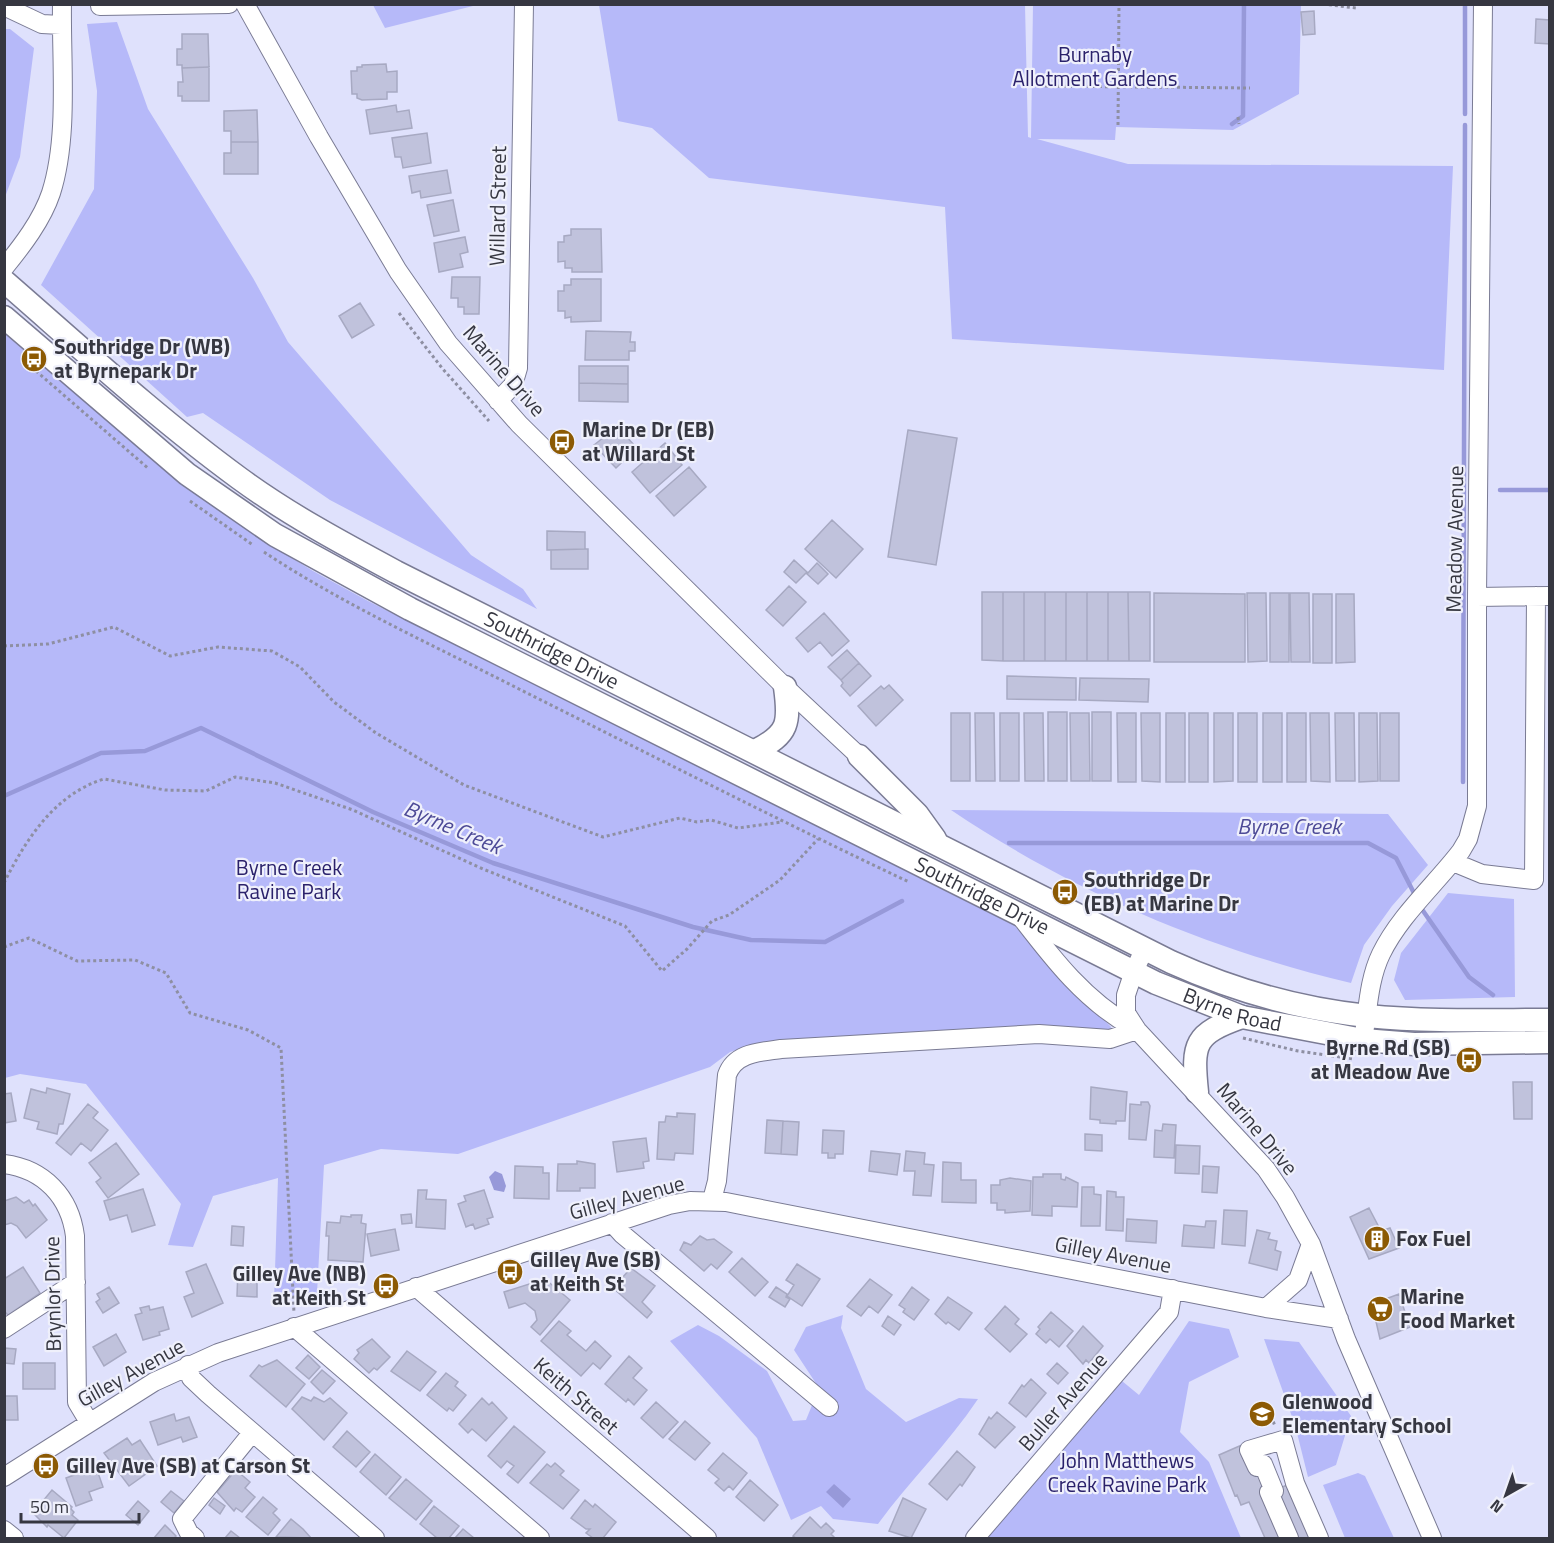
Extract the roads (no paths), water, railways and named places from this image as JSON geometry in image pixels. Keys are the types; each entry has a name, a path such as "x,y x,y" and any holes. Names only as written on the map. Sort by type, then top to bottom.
{"main road":[{"name":"Southridge Drive","path":"4,281 164,418 240,479 320,531 396,572 1145,948"},
{"name":"Southridge Drive","path":"4,317 187,474 275,535 410,609 1134,971"},
{"path":"754,751 778,738 786,727 788,712 785,687"},
{"path":"859,756 917,814 937,843"},
{"name":"Byrne Road","path":"1145,948 1208,979 1274,999 1367,1016 1442,1020 1550,1020"},
{"name":"Byrne Road","path":"1134,971 1171,990 1242,1017 1363,1040 1414,1044 1550,1042"},
{"path":"1197,1092 1194,1062 1200,1041 1210,1029 1242,1017"}],"street":[{"path":"4,268 31,231 51,196 60,158 62,4"},
{"path":"100,6 229,4"},
{"name":"Marine Drive","path":"245,4 319,137 404,280 448,343 498,401 785,687 859,756"},
{"name":"Willard Street","path":"498,401 513,385 518,368 524,4"},
{"name":"Meadow Avenue","path":"1363,1040 1369,994 1380,956 1405,917 1453,862 1468,839 1477,806 1483,4"},
{"path":"4,6 42,24 61,25"},
{"path":"1453,862 1482,874 1542,880 1543,596 1477,597"},
{"name":"Marine Drive","path":"1017,912 1047,951 1093,1001 1107,1013 1137,1029"},
{"name":"Marine Drive","path":"1145,948 1126,995 1126,1013 1137,1029 1266,1169 1285,1197 1311,1244 1339,1319 1432,1539"},
{"path":"712,1200 717,1181 727,1075 740,1059 747,1055 781,1049 1039,1034 1110,1039 1137,1029"},
{"name":"Brynlor Drive","path":"4,1164 37,1174 48,1182 66,1202 74,1225 77,1402 89,1422"},
{"name":"Gilley Avenue","path":"4,1477 154,1382 188,1365 294,1327 669,1205 712,1200 1266,1308 1339,1319"},
{"path":"612,1223 622,1234 829,1407"},
{"path":"1266,1308 1298,1280 1311,1244"},
{"path":"4,1329 76,1282"},
{"name":"Keith Street","path":"416,1287 707,1539"},
{"name":"Buller Avenue","path":"975,1539 1169,1312 1173,1289"},
{"path":"294,1327 540,1539"},
{"path":"188,1365 191,1378 375,1539"},
{"path":"195,1539 182,1519 252,1433"},
{"path":"1289,1539 1269,1492 1274,1491 1263,1464 1257,1467 1249,1450 1283,1440 1295,1483 1319,1539"},
{"path":"4,1530 14,1539"}],"waterway":[{"path":"1232,124 1243,116 1244,4"},
{"path":"1465,4 1465,114"},
{"path":"1463,782 1465,125"},
{"path":"1500,490 1550,490"},
{"name":"Byrne Creek","path":"4,796 101,753 145,751 201,728 373,812 493,863 693,927 751,940 825,942 902,901"},
{"name":"Byrne Creek","path":"1009,843 1368,843 1396,858 1416,897"},
{"name":"Byrne Creek","path":"1419,905 1469,977 1493,995"}],"place":[{"name":"Southridge Dr (WB) at Byrnepark Dr","path":"34,359"},
{"name":"Marine Dr (EB) at Willard St","path":"562,442"},
{"name":"Southridge Dr (EB) at Marine Dr","path":"1065,892"},
{"name":"Byrne Rd (SB) at Meadow Ave","path":"1469,1060"},
{"name":"Fox Fuel","path":"1377,1239"},
{"name":"Gilley Ave (SB) at Keith St","path":"510,1272"},
{"name":"Gilley Ave (NB) at Keith St","path":"386,1286"},
{"name":"Marine Food Market","path":"1380,1309"},
{"name":"Glenwood Elementary School","path":"1262,1414"},
{"name":"Gilley Ave (SB) at Carson St","path":"46,1466"}],"park label":[{"name":"Burnaby Allotment Gardens","path":"1095,67"},
{"name":"Byrne Creek Ravine Park","path":"289,880"},
{"name":"John Matthews Creek Ravine Park","path":"1127,1473"}]}
